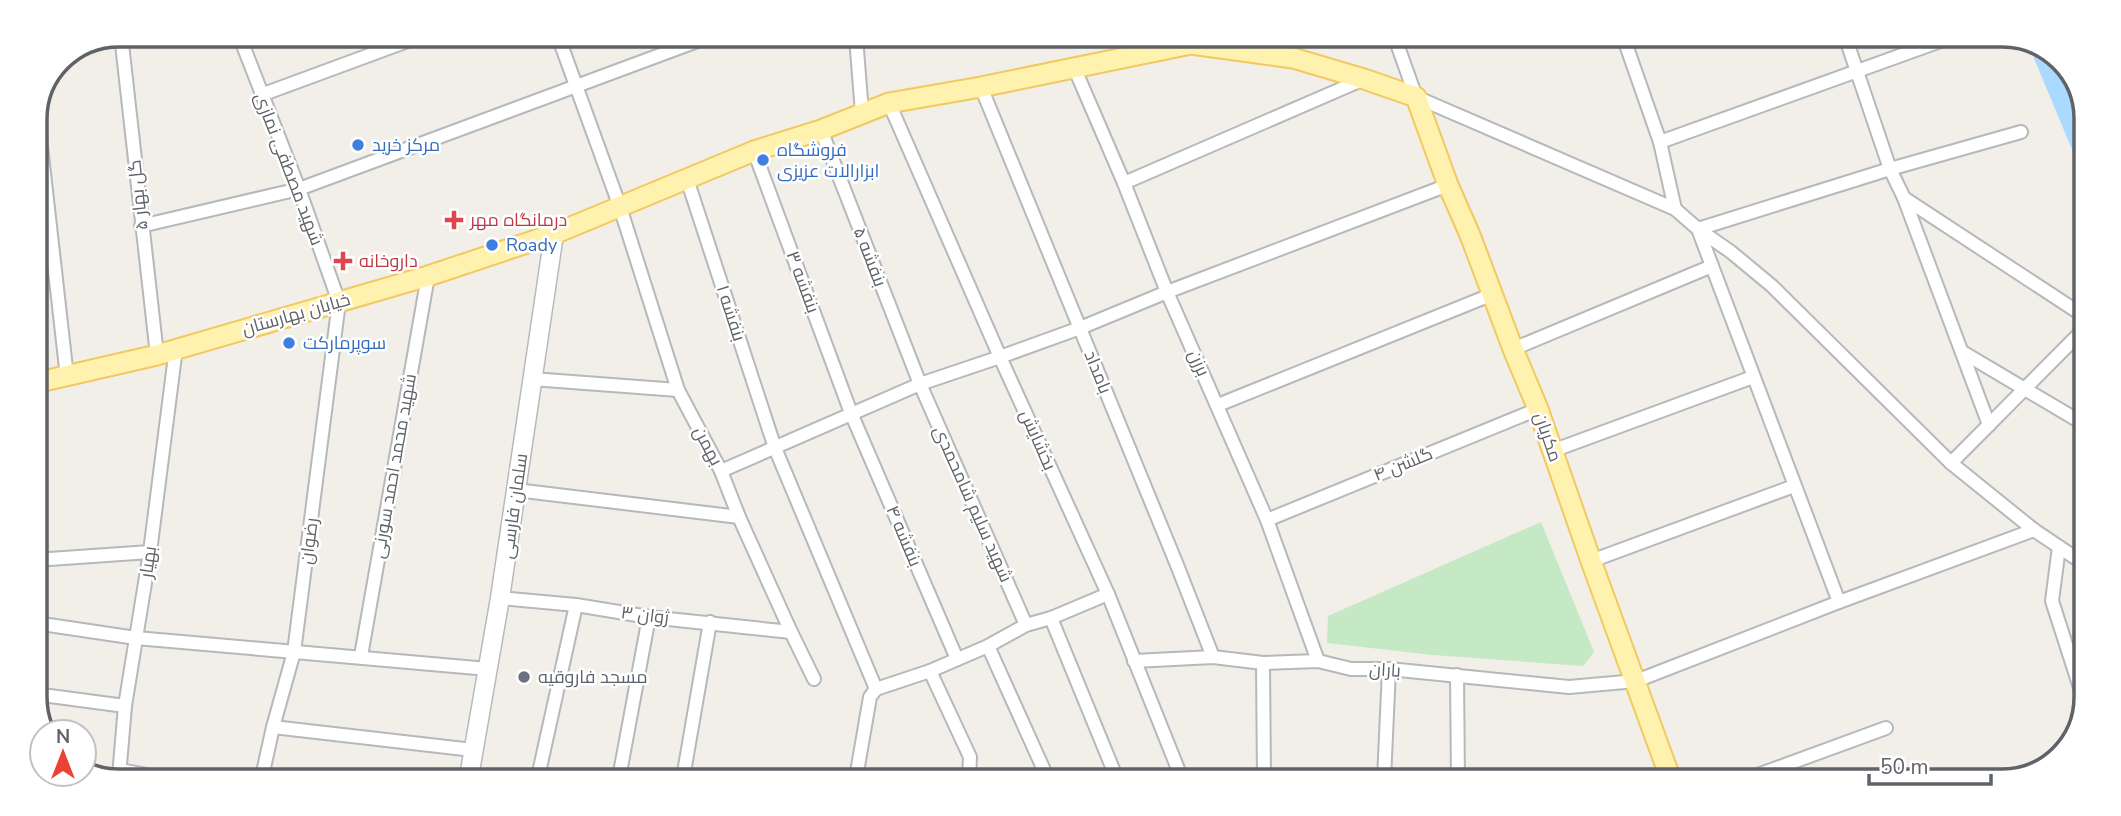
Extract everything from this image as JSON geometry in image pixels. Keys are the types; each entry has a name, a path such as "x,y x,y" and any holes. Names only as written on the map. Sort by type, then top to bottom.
{"main road":[{"name":"خیابان بهارستان","path":"47,381 157,355 428,276 554,234 754,151 821,130 889,103 1176,47"},
{"name":"خیابان بهارستان","path":"1213,47 1293,58 1416,97"},
{"name":"مکریان","path":"1416,97 1448,185 1538,408 1667,769"},
{"name":"سلمان فارسی","path":"470,769 500,598 554,234"}],"street":[{"name":"گل بهار ۵","path":"122,47 157,355"},
{"name":"شهید مصطفی نمازی","path":"243,47 299,189 339,302"},
{"path":"261,95 391,47"},
{"name":"بهمن","path":"562,47 620,207 678,390 721,471 790,632 814,679"},
{"path":"141,226 299,189 681,47"},
{"path":"857,47 862,113"},
{"path":"1398,47 1416,97 1675,209 1772,286 1951,463 2034,530 2074,557"},
{"path":"1627,47 1660,142 1675,209"},
{"path":"1849,47 1890,170 1904,198 1989,425"},
{"path":"1660,142 1924,47"},
{"name":"برزن","path":"1074,67 1167,292 1267,520 1318,662"},
{"path":"1124,183 1364,79"},
{"name":"بامداد","path":"981,87 1213,657"},
{"name":"بخشایش","path":"889,103 1108,594 1178,769"},
{"name":"بنفشه ۵","path":"821,130 920,384"},
{"path":"1698,229 2021,132"},
{"name":"بنفشه ۳","path":"754,151 851,413"},
{"name":"بنفشه ۱","path":"687,179 775,448 876,688"},
{"path":"721,471 920,384 1080,328 1448,185"},
{"path":"1904,198 2074,309"},
{"path":"47,200 67,377"},
{"path":"1698,229 1839,603"},
{"path":"1513,349 1712,266"},
{"name":"شهید محمد احمد سورنی","path":"360,656 428,276"},
{"path":"1218,405 1493,293"},
{"name":"رضوان","path":"264,769 294,652 339,302"},
{"path":"1951,463 2074,339"},
{"name":"بهیار","path":"119,769 125,706 150,552 176,348"},
{"path":"1964,353 2074,418"},
{"path":"1552,451 1753,377"},
{"path":"532,379 678,390"},
{"name":"شهید سلیم شامحمدی","path":"920,384 1026,625"},
{"name":"گلشن ۴","path":"1267,520 1538,408"},
{"name":"بنفشه ۴","path":"851,413 957,659"},
{"path":"1591,561 1794,486"},
{"path":"516,491 739,517"},
{"name":"باران","path":"1133,661 1213,657 1263,663 1318,662 1351,669 1389,669 1569,687 1636,681 2034,530"},
{"path":"2059,547 2052,601 2074,669"},
{"path":"47,559 150,552"},
{"path":"858,769 870,697 876,688 930,671 988,646 1026,625 1051,618 1108,594"},
{"name":"ژوان ۳","path":"500,598 790,632"},
{"path":"540,769 576,605"},
{"path":"621,769 649,617"},
{"path":"1051,618 1114,769"},
{"path":"685,769 710,622"},
{"path":"47,625 136,638 488,669"},
{"path":"988,646 1043,769"},
{"path":"1263,663 1264,769"},
{"path":"1384,769 1389,669"},
{"path":"930,671 970,757 969,769"},
{"path":"1457,675 1458,769"},
{"path":"47,696 125,706"},
{"path":"273,726 472,750"},
{"path":"1774,769 1886,728"}],"green space":[{"path":"1541,522 1594,652 1583,666 1433,655 1327,643 1328,616"}],"waterway":[{"path":"2055,71 2074,115"}],"place":[{"name":"مرکز خرید","path":"358,145"},
{"name":"فروشگاه ابزارالات عزیزی","path":"763,160"},
{"name":"درمانگاه مهر","path":"454,220"},
{"name":"Roady","path":"492,245"},
{"name":"داروخانه","path":"343,261"},
{"name":"سوپرمارکت","path":"289,343"},
{"name":"مسجد فاروقیه","path":"524,677"}]}
